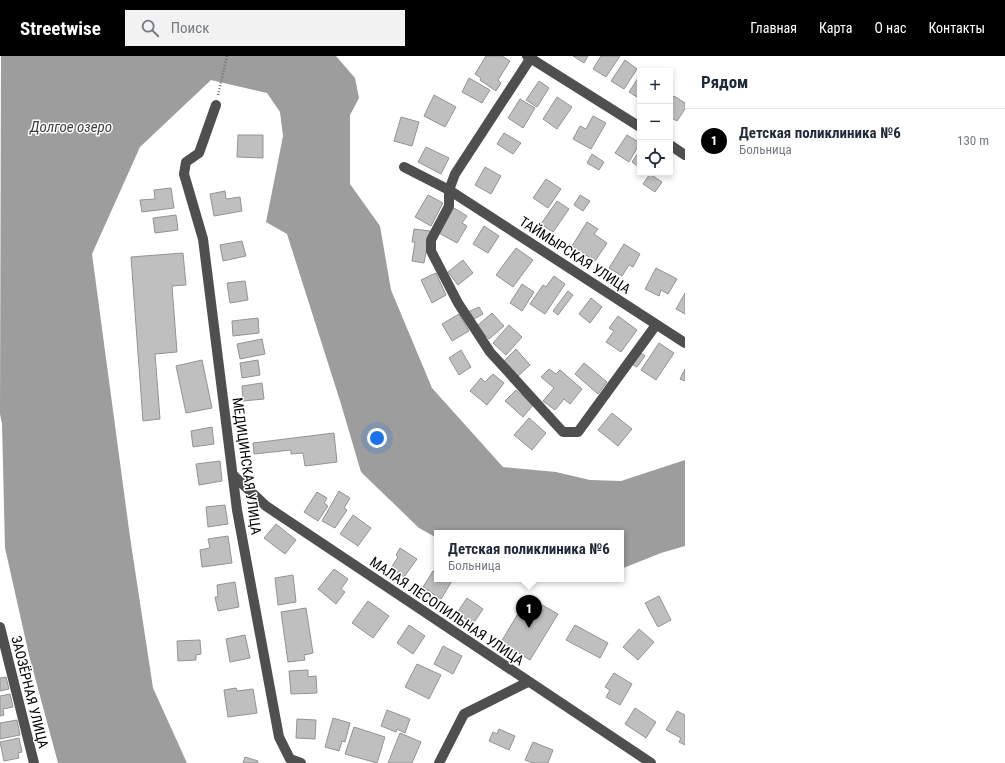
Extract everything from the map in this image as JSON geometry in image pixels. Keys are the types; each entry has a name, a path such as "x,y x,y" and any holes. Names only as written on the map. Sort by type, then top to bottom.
{"street":[{"path":"637,125 530,57 455,174 449,190 449,206 431,240 431,251 458,302 490,352 563,432 578,432 656,325"},
{"name":"МЕДИЦИНСКАЯ УЛИЦА","path":"216,105 199,153 186,162 184,174 203,239 237,510 279,736 290,759 302,763"},
{"path":"673,147 685,155"},
{"name":"ТАЙМЫРСКАЯ УЛИЦА","path":"404,167 449,190 685,343"},
{"name":"МАЛАЯ ЛЕСОПИЛЬНАЯ УЛИЦА","path":"233,475 266,506 651,763"},
{"name":"ЗАОЗЁРНАЯ УЛИЦА","path":"0,627 34,763"},
{"path":"439,763 464,714 528,682"}],"path":[{"path":"216,105 227,56"},
{"path":"509,647 508,649 517,655"}],"water":[{"name":"Долгое озеро","path":"1,56 336,56 355,78 359,98 350,115 350,184 380,226 391,290 432,388 503,467 556,472 590,480 621,481 685,460 685,546 661,553 624,568 624,530 434,530 434,536 419,528 361,472 287,234 266,222 283,136 280,112 267,93 211,80 140,147 92,254 130,537 153,688 187,763 58,763 29,655 5,548 2,424 0,414"}],"building":[{"path":"486,56 502,56 510,61 498,80 501,83 496,91 480,80 481,78 475,74"},
{"path":"573,56 588,56 584,63"},
{"path":"601,56 620,56 606,77 593,69"},
{"path":"625,60 637,69 624,89 611,81"},
{"path":"469,78 490,90 482,103 462,92"},
{"path":"637,80 637,97 629,92"},
{"path":"539,81 549,88 537,107 526,100"},
{"path":"434,95 456,107 445,127 424,116"},
{"path":"674,96 685,103 685,109 677,121 673,119"},
{"path":"557,97 572,107 557,129 543,119"},
{"path":"520,99 535,108 523,128 508,118"},
{"path":"593,116 606,123 591,149 573,139 580,126 586,129"},
{"path":"401,117 419,122 412,146 394,141"},
{"path":"504,133 521,143 513,154 497,144"},
{"path":"238,135 263,135 263,158 237,157"},
{"path":"627,135 637,141 637,148 629,162 615,153"},
{"path":"426,147 449,158 441,174 418,162"},
{"path":"592,154 604,162 599,170 587,163"},
{"path":"637,154 637,166 632,162"},
{"path":"485,167 501,176 491,194 475,185"},
{"path":"649,176 653,176 662,182 655,192 643,184"},
{"path":"546,179 561,189 548,208 533,198"},
{"path":"171,188 174,208 142,212 140,200 155,199 154,190"},
{"path":"225,191 226,199 240,197 242,211 214,216 210,194"},
{"path":"428,195 443,203 431,226 415,217"},
{"path":"580,195 590,201 583,211 574,205"},
{"path":"557,201 569,209 553,232 541,224"},
{"path":"454,208 467,216 462,223 467,226 457,243 439,233"},
{"path":"176,215 178,230 155,233 153,218"},
{"path":"587,222 598,229 594,234 607,243 595,261 572,246"},
{"path":"484,226 499,236 488,253 473,244"},
{"path":"414,229 430,231 424,263 412,261 415,242 412,242"},
{"path":"242,241 246,256 223,261 220,245"},
{"path":"624,244 640,254 633,267 629,265 622,276 609,268"},
{"path":"516,248 533,260 513,287 496,275"},
{"path":"183,253 186,285 172,286 177,352 155,354 160,419 143,421 131,257"},
{"path":"463,260 473,273 458,285 448,272"},
{"path":"656,268 677,279 668,294 661,290 659,296 645,289"},
{"path":"436,273 446,295 432,303 421,280"},
{"path":"554,276 565,284 545,314 530,304 543,285 546,287"},
{"path":"245,281 248,300 230,303 227,283"},
{"path":"522,284 534,292 522,311 510,303"},
{"path":"568,291 573,295 558,315 553,311"},
{"path":"685,293 685,314 676,309"},
{"path":"591,298 602,307 590,323 579,314"},
{"path":"479,307 483,314 472,320 468,312"},
{"path":"492,313 504,326 489,339 477,326"},
{"path":"459,314 469,331 452,341 442,324"},
{"path":"618,316 637,330 621,352 606,342 614,331 609,328"},
{"path":"258,318 259,333 233,336 232,321"},
{"path":"509,325 522,337 506,355 493,343"},
{"path":"262,339 265,354 240,359 237,344"},
{"path":"659,343 674,353 656,380 641,370"},
{"path":"516,349 530,365 517,377 503,362"},
{"path":"461,350 471,367 459,375 449,358"},
{"path":"641,353 645,356 637,367 632,364"},
{"path":"202,360 212,408 186,413 176,366"},
{"path":"258,360 260,375 242,378 240,363"},
{"path":"584,363 607,382 598,394 575,374"},
{"path":"549,369 556,374 560,370 582,389 570,404 564,399 555,410 543,401 554,388 541,377"},
{"path":"685,369 685,381 680,379"},
{"path":"493,374 504,383 487,405 470,391 481,378 485,382"},
{"path":"262,383 264,399 243,401 242,386"},
{"path":"516,390 533,405 523,417 505,401"},
{"path":"612,413 632,429 618,446 598,430"},
{"path":"529,418 546,433 532,450 514,435"},
{"path":"212,427 214,444 193,447 191,431"},
{"path":"334,433 337,462 305,466 303,453 291,454 291,450 254,454 253,443"},
{"path":"220,461 222,481 199,485 196,464"},
{"path":"339,491 350,498 344,508 347,510 335,528 322,521"},
{"path":"317,492 327,498 324,503 328,506 318,521 304,512"},
{"path":"225,505 228,524 208,527 206,507"},
{"path":"353,515 371,528 358,546 340,534"},
{"path":"276,524 296,540 285,554 264,538"},
{"path":"228,536 232,563 202,567 200,550 210,548 208,539"},
{"path":"400,548 417,559 404,577 391,568 398,557 396,555"},
{"path":"334,569 348,579 341,589 345,592 336,604 318,589"},
{"path":"433,571 434,582 451,582 441,599 423,587"},
{"path":"293,575 296,602 278,605 275,578"},
{"path":"235,582 239,607 218,611 215,597 218,597 217,585"},
{"path":"659,596 671,620 658,627 645,603"},
{"path":"528,597 558,614 530,660 501,642"},
{"path":"467,598 483,609 473,624 457,613"},
{"path":"368,601 389,616 373,638 352,623"},
{"path":"306,608 313,653 304,655 305,660 288,662 281,612"},
{"path":"409,625 425,636 413,654 397,643"},
{"path":"575,625 608,643 600,658 566,640"},
{"path":"639,629 654,642 638,660 623,647"},
{"path":"245,635 250,658 230,662 226,639"},
{"path":"200,640 201,654 196,655 196,660 178,661 177,641"},
{"path":"443,646 462,656 453,674 434,664"},
{"path":"417,664 441,675 429,699 405,687"},
{"path":"308,670 308,677 316,676 317,693 291,694 289,671"},
{"path":"614,673 632,684 620,705 606,697 610,690 605,687"},
{"path":"6,677 9,689 0,691 0,678"},
{"path":"236,688 237,691 253,689 257,713 228,717 224,690"},
{"path":"10,694 13,707 3,709 4,715 0,716 0,696"},
{"path":"635,708 656,722 646,738 625,724"},
{"path":"387,710 410,719 405,733 397,729 396,732 381,726"},
{"path":"677,711 685,715 685,745 679,742 681,738 666,730"},
{"path":"333,718 350,723 345,742 342,741 339,751 325,747"},
{"path":"297,719 316,720 315,739 296,738"},
{"path":"17,720 20,735 0,739 0,723"},
{"path":"354,727 385,737 377,763 345,754"},
{"path":"499,729 515,736 509,750 489,741 493,732 497,734"},
{"path":"400,733 421,742 412,763 388,763"},
{"path":"19,738 22,752 18,753 19,758 4,761 0,742"},
{"path":"533,742 553,750 548,763 533,763 525,760"},
{"path":"245,757 258,761 258,763 243,763"}],"place":[{"name":"Детская поликлиника №6","path":"529,628"}]}
